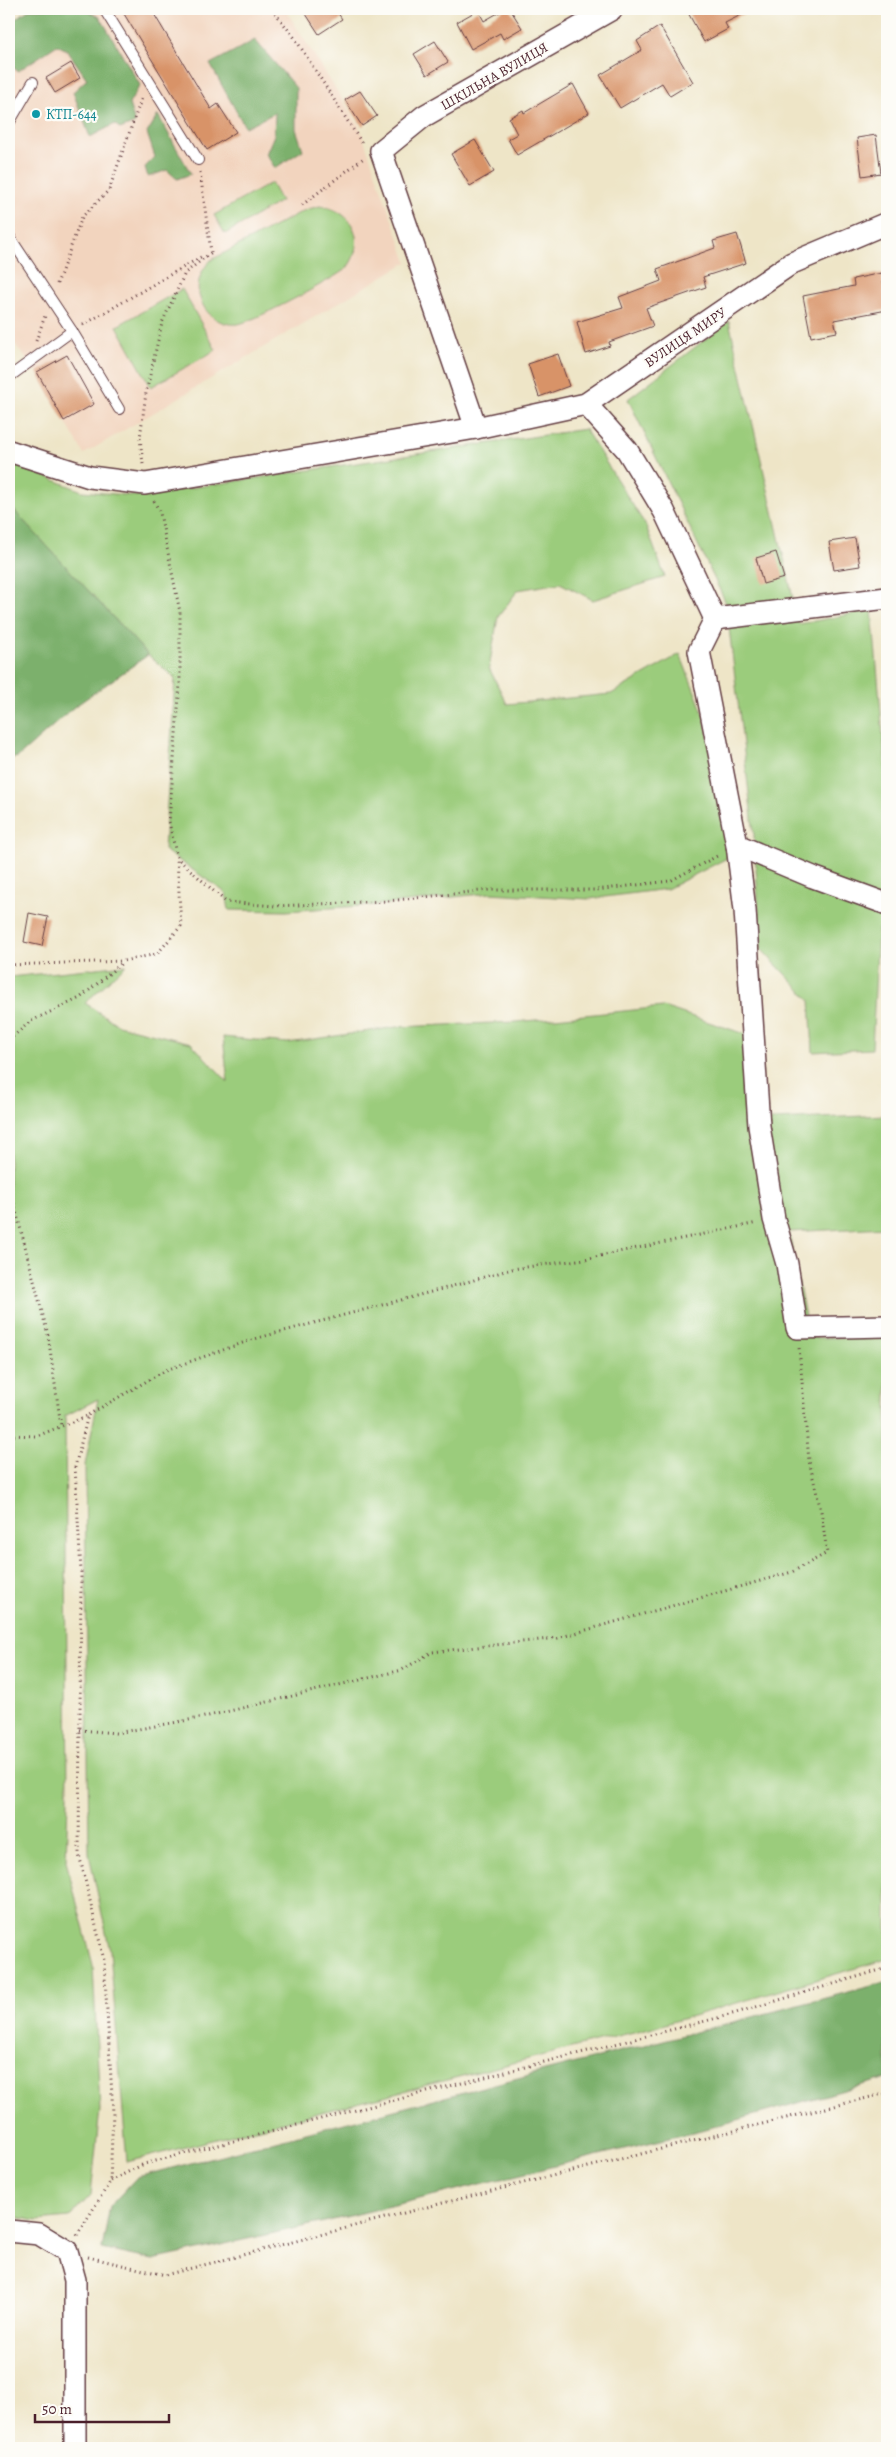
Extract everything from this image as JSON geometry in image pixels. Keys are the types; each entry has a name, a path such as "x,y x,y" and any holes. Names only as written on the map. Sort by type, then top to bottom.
{"street":[{"name":"ШКІЛЬНА ВУЛИЦЯ","path":"375,152 424,116 612,9"},
{"path":"375,152 476,428"},
{"name":"ВУЛИЦЯ МИРУ","path":"9,451 90,477 145,484 476,428 586,404 792,263 887,222"},
{"path":"586,404 627,450 664,511 715,619"},
{"path":"715,619 887,598"},
{"path":"715,619 699,651 737,845 745,910 759,1126 774,1219 787,1264 797,1328 887,1326"},
{"path":"737,845 813,877 887,904"},
{"path":"9,2231 39,2234 66,2251 75,2280 75,2448"}],"lane":[{"path":"104,9 198,160"},
{"path":"9,123 33,82"},
{"path":"9,236 72,331 119,408"},
{"path":"9,377 72,331"}],"path":[{"path":"272,9 375,152 302,205"},
{"path":"28,362 82,217 109,190 145,90"},
{"path":"198,160 213,251"},
{"path":"72,331 213,251"},
{"path":"9,966 123,962 157,954 181,926 177,858 169,822 180,684 180,612 160,513 145,484 140,438 146,393 162,323 185,273 213,251"},
{"path":"177,858 226,902 275,906 388,900 489,890 596,890 670,881 737,845"},
{"path":"9,1040 31,1021 80,998 123,962"},
{"path":"9,1184 48,1335 62,1426"},
{"path":"9,1435 36,1436 88,1416 166,1370 254,1339 446,1288 512,1268 584,1259 774,1219"},
{"path":"80,1730 116,1733 200,1718 402,1670 432,1652 558,1638 792,1572 827,1553 821,1511 809,1461 797,1328"},
{"path":"88,1416 75,1466 81,1572 79,1854 104,1960 113,2113 110,2182"},
{"path":"887,1968 729,2015 144,2164 110,2182 66,2251 165,2276 435,2205 887,2093"}],"shaded area":[{"path":"30,9 285,9 359,126 407,262 84,454 37,372 9,337 9,23"}],"green space":[{"path":"30,9 82,9 100,17 140,85 129,104 135,123 120,129 115,124 90,137 73,92 87,79 67,50 57,45 18,71 9,65 9,23"},
{"path":"255,40 296,88 296,129 303,150 275,168 266,154 274,135 275,113 245,127 210,64"},
{"path":"158,115 191,174 177,179 167,170 148,177 145,167 155,157 147,133"},
{"path":"271,183 281,201 225,234 214,215"},
{"path":"320,206 341,214 354,229 356,248 347,268 327,281 260,316 238,324 220,321 206,310 202,304 198,288 204,268 211,260 305,210"},
{"path":"182,289 216,350 151,387 117,326"},
{"path":"729,321 799,624 872,610 887,782 887,930 878,929 872,1049 813,1052 810,1000 761,949 754,835 726,603 628,399"},
{"path":"585,429 646,526 665,577 593,600 560,583 518,590 498,617 489,668 507,704 611,694 680,654 704,715 733,855 667,889 589,899 490,893 389,904 286,911 229,910 226,893 164,850 175,678 148,655 9,505 9,462 82,491 136,496"},
{"path":"9,505 148,655 74,707 18,757 9,759"},
{"path":"126,965 85,1003 118,1025 191,1043 228,1082 223,1037 288,1043 397,1027 516,1022 663,1007 748,1035 752,1121 887,1115 887,1227 789,1232 809,1338 887,1337 887,1959 665,2024 127,2162 110,1951 89,1854 85,1465 98,1399 65,1416 68,1800 66,1861 93,1965 100,2109 91,2195 69,2218 37,2221 9,2216 9,977"},
{"path":"887,1982 887,2078 702,2130 329,2221 153,2260 102,2249 110,2206 137,2177"}],"building":[{"path":"121,9 151,9 211,109 218,104 236,132 207,150"},
{"path":"315,9 335,9 342,19 319,34 306,14"},
{"path":"505,9 510,9 522,28 503,39 500,33 471,49 457,22 478,10 484,21"},
{"path":"686,9 753,9 725,23 728,29 704,42"},
{"path":"660,26 693,82 670,96 662,83 620,108 600,75 642,50 637,41"},
{"path":"435,41 448,62 427,75 414,54"},
{"path":"71,63 80,78 55,93 46,78"},
{"path":"573,84 589,113 517,155 508,139 517,134 509,118 523,110 524,113"},
{"path":"360,91 377,116 362,126 345,100"},
{"path":"876,135 881,173 862,176 857,138"},
{"path":"475,140 494,172 470,186 451,154"},
{"path":"737,234 746,263 703,277 706,287 646,308 653,326 609,342 610,346 586,354 577,322 623,308 619,297 661,281 657,269 715,248 713,241"},
{"path":"882,273 887,310 834,320 837,332 811,337 803,296 854,286 853,279"},
{"path":"558,354 569,386 539,397 528,364"},
{"path":"67,355 94,404 64,421 37,372"},
{"path":"855,538 860,566 834,570 829,542"},
{"path":"776,552 784,578 763,584 756,558"},
{"path":"29,913 48,917 42,946 24,942"}],"place":[{"name":"КТП-644","path":"36,114"}]}
